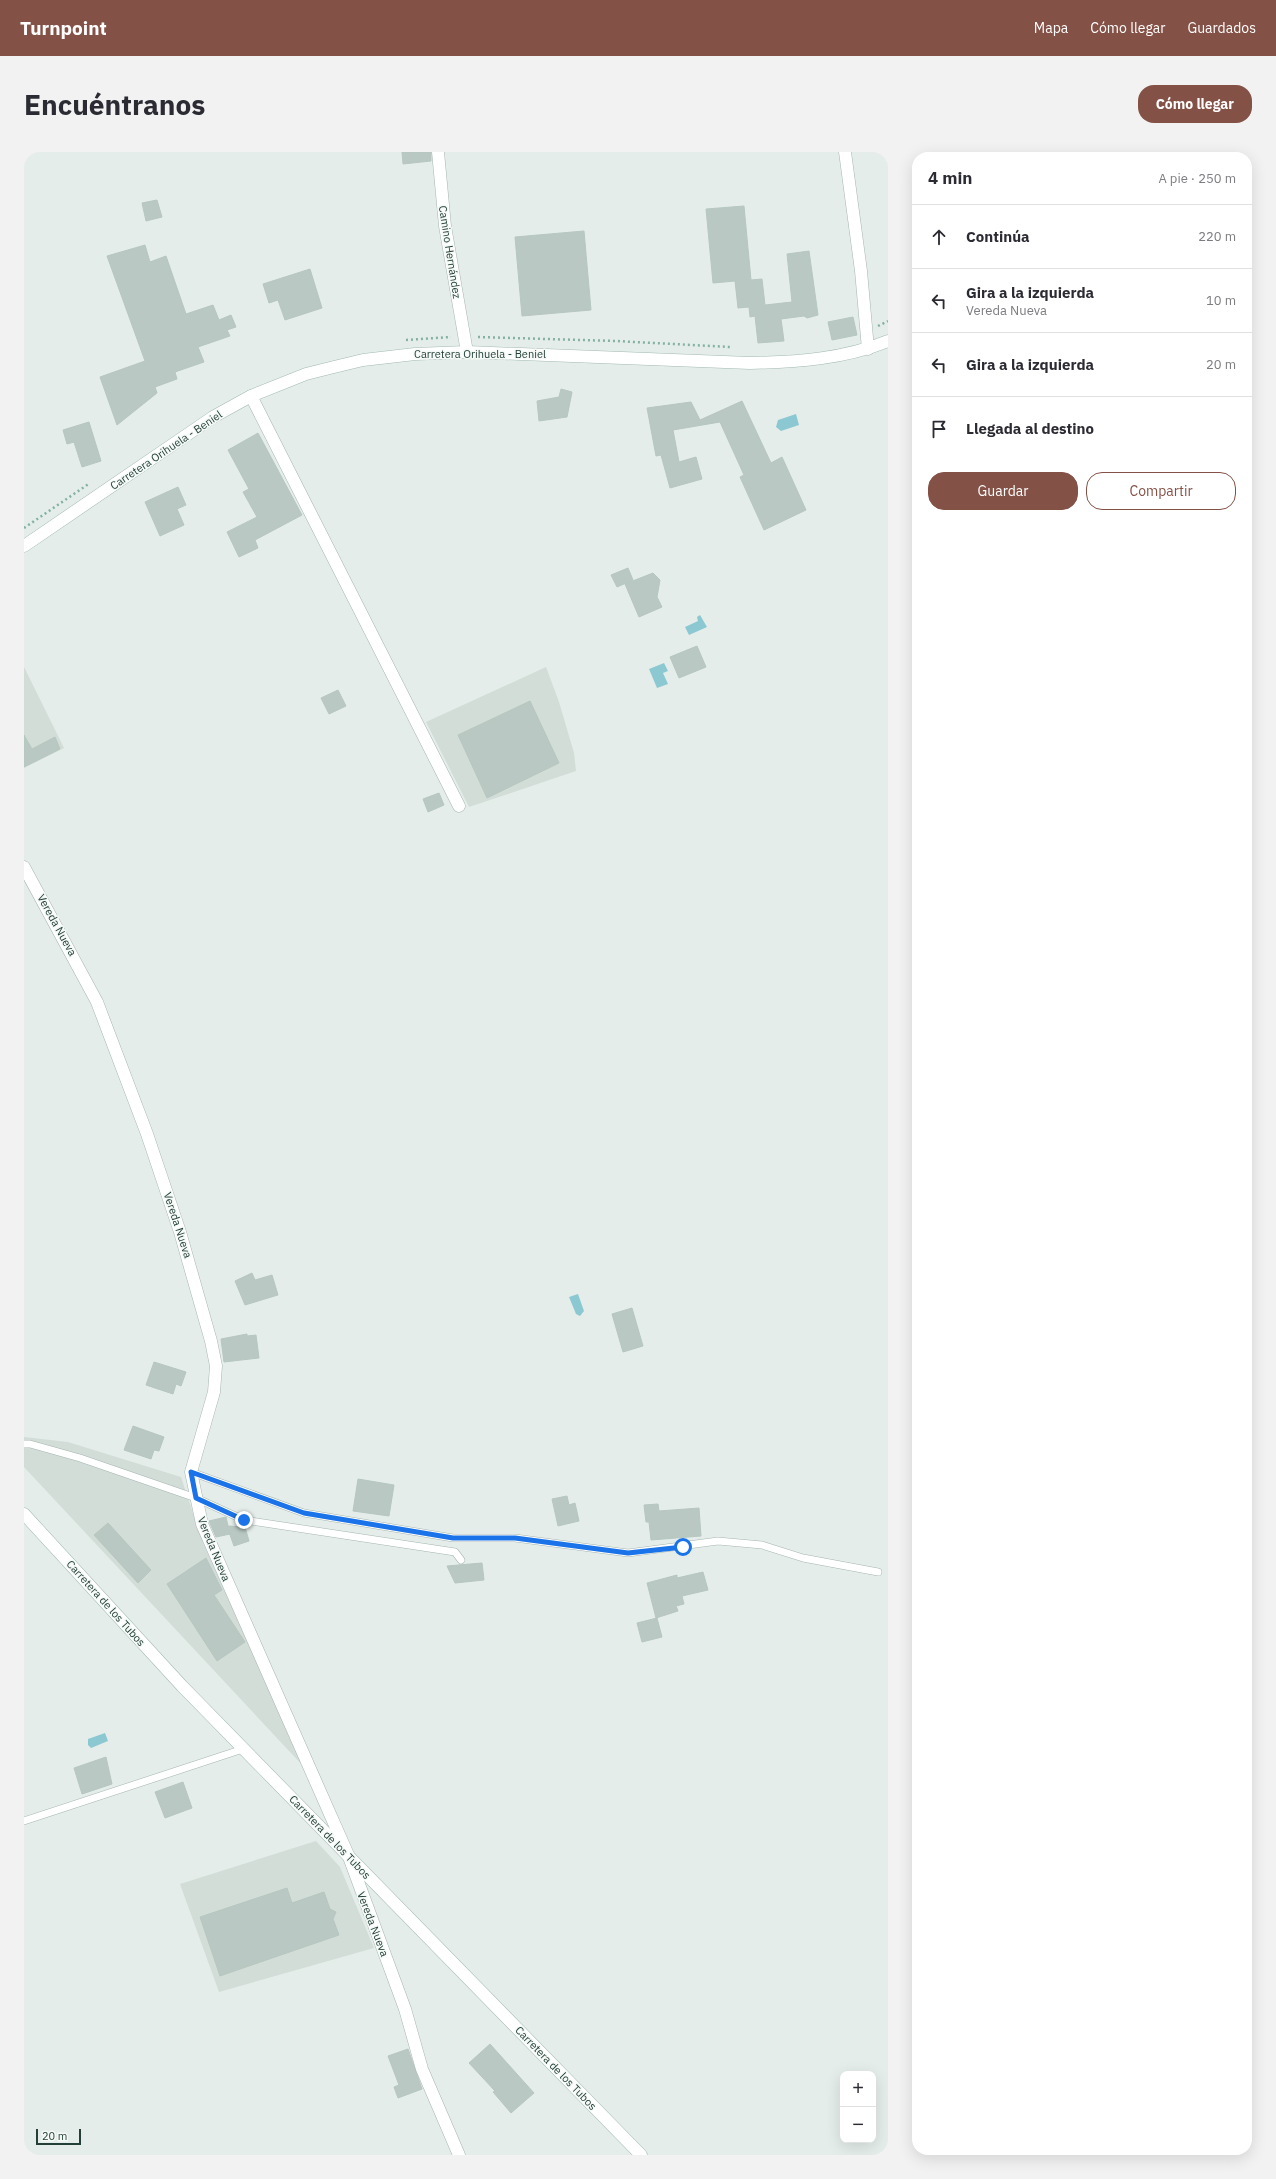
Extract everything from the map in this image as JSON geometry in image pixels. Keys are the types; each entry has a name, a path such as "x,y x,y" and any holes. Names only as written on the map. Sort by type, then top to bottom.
{"street":[{"name":"Camino Hernández","path":"438,152 445,226 466,352"},
{"path":"845,152 861,271 868,349"},
{"name":"Carretera Orihuela - Beniel","path":"24,546 213,417 251,396 306,374 363,360 415,354 466,352 757,363 794,362 868,349 888,341"},
{"path":"251,396 459,806"},
{"name":"Vereda Nueva","path":"24,867 97,1002 147,1134 195,1281 212,1341 216,1366 214,1392 191,1472 202,1524 212,1551 270,1676 349,1856 405,2009 422,2069 459,2155"},
{"name":"Carretera de los Tubos","path":"24,1514 182,1686 641,2155"}],"lane":[{"path":"24,1444 30,1444 80,1458 196,1498 244,1520 455,1552 461,1560"},
{"path":"191,1472 304,1513 453,1538 515,1538 628,1553 718,1541 762,1545 803,1558 878,1572"},
{"path":"24,1821 243,1749"}],"path":[{"path":"866,336 888,321"},
{"path":"404,340 464,336 616,341 738,348"},
{"path":"24,528 92,482"}],"shaded area":[{"path":"24,667 64,748 24,768"},
{"path":"546,667 559,702 574,753 576,771 469,807 426,722"},
{"path":"24,1437 68,1442 181,1477 203,1543 304,1767 24,1467"},
{"path":"316,1841 340,1867 374,1948 219,1992 180,1884"}],"water":[{"path":"796,414 799,425 781,431 776,427 778,420"},
{"path":"700,615 707,627 689,635 685,627 698,621 697,617"},
{"path":"664,663 668,671 663,673 668,684 657,688 649,669"},
{"path":"578,1294 584,1311 580,1316 576,1314 569,1297"},
{"path":"105,1733 108,1741 91,1748 88,1745 88,1739"}],"building":[{"path":"402,152 431,152 431,161 403,164"},
{"path":"157,200 162,217 146,221 142,203"},
{"path":"744,206 751,280 762,279 765,305 792,302 787,254 809,251 818,315 807,318 804,316 781,319 784,341 758,343 755,316 750,317 749,307 738,308 735,281 713,283 706,209"},
{"path":"584,231 591,310 522,316 515,237"},
{"path":"145,245 150,262 166,256 186,314 213,305 219,320 231,315 236,327 227,330 230,336 198,347 204,362 175,372 177,379 155,387 157,393 117,425 100,377 145,361 107,256"},
{"path":"310,269 322,308 285,320 278,300 269,303 263,284"},
{"path":"853,317 857,335 832,340 828,322"},
{"path":"561,389 572,392 567,417 539,421 537,401 559,397"},
{"path":"742,401 771,463 782,457 806,510 764,530 740,477 744,475 720,422 673,430 679,462 696,457 702,479 670,488 661,455 656,456 647,408 691,402 700,420"},
{"path":"89,422 101,461 82,467 74,442 67,444 63,430"},
{"path":"258,433 302,515 255,540 258,548 239,557 227,532 257,517 243,492 249,489 228,450"},
{"path":"178,487 186,505 177,509 184,525 160,536 145,502"},
{"path":"628,568 633,580 617,587 611,575"},
{"path":"653,573 660,580 657,597 662,607 639,617 625,584"},
{"path":"697,646 706,667 679,678 670,657"},
{"path":"338,690 346,706 329,714 321,698"},
{"path":"530,701 559,763 487,798 458,735"},
{"path":"24,735 32,749 55,737 60,749 24,767"},
{"path":"439,793 444,805 428,812 423,799"},
{"path":"252,1273 255,1280 272,1275 278,1295 245,1305 235,1281"},
{"path":"632,1308 643,1346 623,1352 612,1314"},
{"path":"247,1334 247,1336 256,1335 259,1358 224,1362 221,1339"},
{"path":"154,1362 186,1372 181,1386 176,1384 173,1394 146,1385"},
{"path":"133,1426 164,1437 159,1451 154,1450 151,1459 124,1450"},
{"path":"358,1479 394,1485 389,1516 353,1511"},
{"path":"567,1496 569,1505 575,1503 579,1521 558,1526 552,1499"},
{"path":"658,1504 659,1511 699,1508 701,1536 651,1540 649,1522 646,1522 644,1505"},
{"path":"226,1517 228,1526 245,1527 249,1541 234,1546 230,1534 216,1537 209,1521"},
{"path":"108,1523 151,1570 138,1583 94,1535"},
{"path":"206,1558 222,1590 214,1595 245,1642 217,1661 167,1584"},
{"path":"482,1563 484,1580 455,1583 447,1566"},
{"path":"703,1572 708,1590 682,1596 684,1604 676,1606 678,1611 656,1618 647,1583 677,1575 677,1578"},
{"path":"657,1618 662,1637 642,1642 637,1623"},
{"path":"106,1757 112,1784 82,1794 74,1768"},
{"path":"183,1782 192,1808 165,1818 155,1792"},
{"path":"287,1888 292,1903 324,1892 330,1909 336,1912 333,1919 339,1935 220,1976 200,1917"},
{"path":"490,2044 534,2093 511,2113 493,2092 495,2091 469,2063"},
{"path":"408,2049 422,2089 398,2098 394,2087 399,2085 388,2056"}],"route":[{"path":"244,1520 196,1498 191,1472 304,1513 453,1538 515,1538 628,1553 683,1547"}]}
